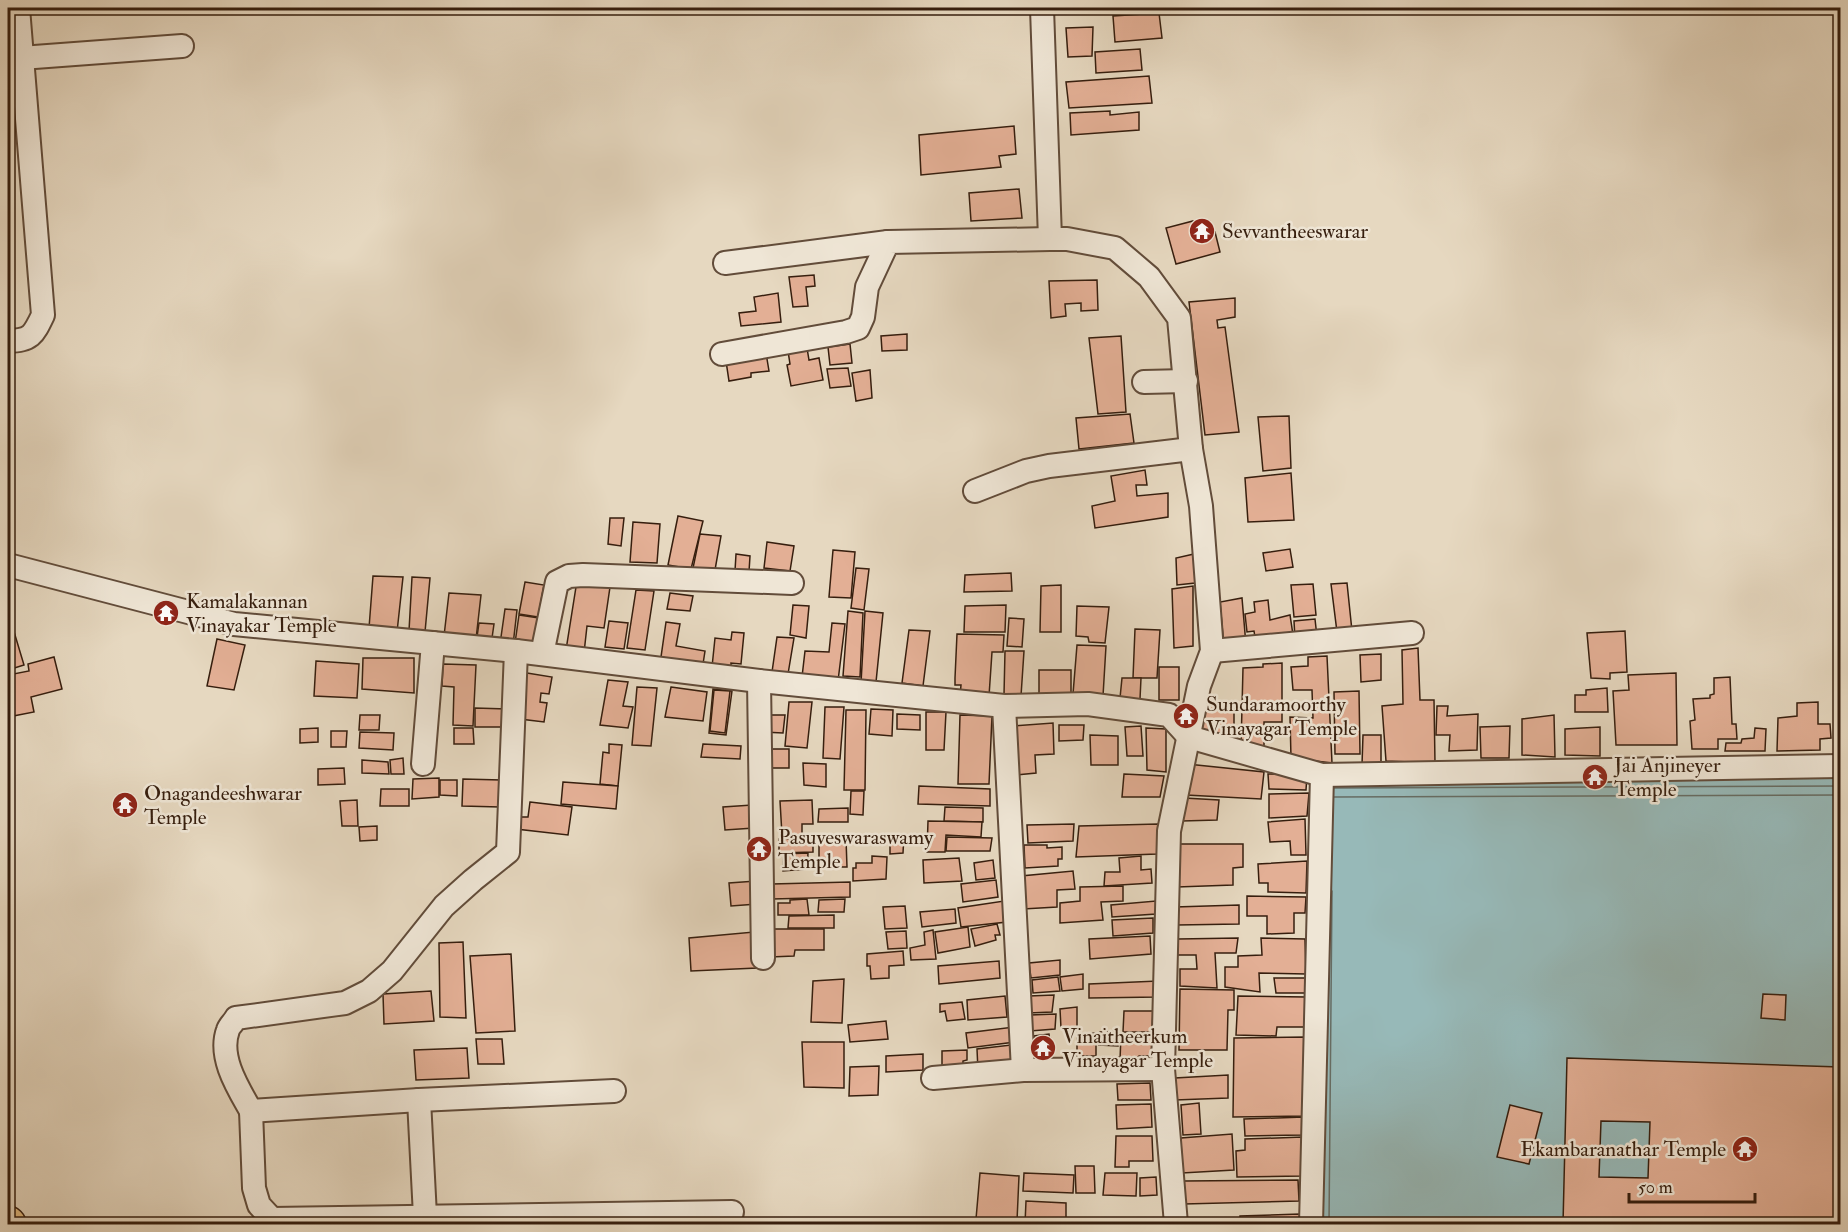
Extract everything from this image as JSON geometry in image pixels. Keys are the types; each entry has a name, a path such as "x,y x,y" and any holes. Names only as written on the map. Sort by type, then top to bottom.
{"street":[{"path":"8,341 25,341 35,332 43,315 18,8"},
{"path":"1042,8 1050,240"},
{"path":"21,58 182,46"},
{"path":"725,262 888,242 1067,239 1115,248 1149,277 1179,318 1191,449 1201,506 1212,651 1199,686 1170,831 1163,1069 1176,1224"},
{"path":"722,354 858,328 863,317 867,287 888,242"},
{"path":"1144,382 1186,381"},
{"path":"975,492 1026,471 1049,466 1191,449"},
{"path":"8,565 234,624 516,651 759,681 1004,706 1088,704 1169,715 1189,737 1322,775 1840,766"},
{"path":"542,654 557,582 569,576 792,583"},
{"path":"1212,651 1412,633"},
{"path":"423,764 433,643"},
{"path":"516,651 508,852 473,879 444,906 392,970 369,991 345,1003 236,1018 228,1029 226,1048 231,1075 251,1111 254,1188 259,1205 272,1219 732,1212"},
{"path":"759,681 763,958"},
{"path":"1004,706 1023,1070"},
{"path":"1311,1224 1322,775"},
{"path":"933,1078 1023,1070 1163,1069"},
{"path":"251,1111 614,1091"},
{"path":"419,1100 424,1216"}],"water":[{"path":"1310,771 1840,773 1840,1224 1307,1224"}],"building":[{"path":"1159,13 1162,38 1115,42 1113,16"},
{"path":"1093,27 1092,56 1068,57 1066,28"},
{"path":"1140,49 1142,70 1096,73 1095,52"},
{"path":"1149,76 1152,103 1069,108 1066,82"},
{"path":"1110,111 1110,115 1139,112 1139,130 1071,135 1070,113"},
{"path":"1014,126 1016,154 999,156 1001,167 921,175 919,135"},
{"path":"1019,189 1022,218 971,221 969,193"},
{"path":"1193,221 1198,237 1215,232 1220,252 1176,264 1166,228"},
{"path":"814,275 815,286 806,287 808,306 793,307 789,277"},
{"path":"1097,280 1098,310 1081,311 1081,303 1065,304 1066,316 1051,318 1049,281"},
{"path":"778,293 781,322 741,326 739,313 756,311 754,297"},
{"path":"1235,298 1235,317 1217,320 1218,328 1225,327 1239,432 1205,435 1189,302"},
{"path":"907,334 907,350 882,351 881,336"},
{"path":"1121,336 1126,412 1098,414 1089,338"},
{"path":"850,344 852,363 830,365 828,347"},
{"path":"807,348 809,360 819,358 823,380 791,386 787,365 790,364 788,351"},
{"path":"766,353 769,371 751,373 751,377 729,381 726,361"},
{"path":"848,368 851,386 830,388 827,369"},
{"path":"870,370 872,398 856,401 852,373"},
{"path":"1130,414 1134,443 1079,449 1076,418"},
{"path":"1289,416 1291,468 1263,471 1258,417"},
{"path":"1145,470 1147,485 1136,485 1137,496 1168,493 1168,517 1095,528 1092,506 1115,501 1111,476"},
{"path":"1291,473 1294,520 1248,522 1245,478"},
{"path":"678,516 703,521 691,569 668,565"},
{"path":"610,518 624,518 621,546 608,544"},
{"path":"633,522 660,524 657,563 630,562"},
{"path":"700,534 721,536 715,570 693,568"},
{"path":"767,542 794,546 790,571 764,568"},
{"path":"1290,549 1293,567 1266,571 1263,553"},
{"path":"833,550 855,552 851,598 829,597"},
{"path":"736,554 750,556 749,572 735,571"},
{"path":"1194,554 1195,583 1177,585 1176,558"},
{"path":"856,568 869,569 864,610 851,608"},
{"path":"1011,573 1012,591 964,592 965,575"},
{"path":"373,576 403,577 397,632 369,628"},
{"path":"412,577 430,578 425,632 409,631"},
{"path":"525,582 544,585 538,617 519,614"},
{"path":"1347,583 1352,631 1337,632 1331,584"},
{"path":"1313,584 1316,615 1294,617 1291,585"},
{"path":"1061,585 1061,632 1040,632 1041,586"},
{"path":"1193,586 1193,646 1174,648 1172,589"},
{"path":"576,587 610,587 604,628 587,626 584,653 566,650"},
{"path":"636,590 654,591 645,650 627,648"},
{"path":"449,593 481,595 476,639 444,636"},
{"path":"670,593 693,596 690,611 667,609"},
{"path":"1242,598 1246,645 1224,647 1220,602"},
{"path":"1268,600 1270,620 1290,615 1293,635 1256,643 1254,631 1247,632 1245,614 1255,612 1254,602"},
{"path":"793,605 809,606 806,638 790,635"},
{"path":"1006,605 1005,632 964,632 965,606"},
{"path":"1077,606 1109,607 1105,643 1089,642 1088,637 1076,636"},
{"path":"505,609 517,610 513,645 500,644"},
{"path":"848,611 863,613 860,677 843,676"},
{"path":"865,611 883,613 876,682 861,683"},
{"path":"519,615 539,618 535,645 515,643"},
{"path":"1009,618 1024,619 1022,647 1007,646"},
{"path":"1315,619 1317,637 1295,639 1294,621"},
{"path":"609,621 628,623 624,649 605,647"},
{"path":"666,622 680,624 676,646 705,651 703,664 661,657"},
{"path":"479,623 494,624 492,638 477,637"},
{"path":"832,623 845,624 838,681 802,677 805,651 829,652"},
{"path":"12,625 24,665 8,670 8,627"},
{"path":"1135,629 1160,630 1157,678 1133,678"},
{"path":"909,630 930,631 923,686 902,683"},
{"path":"1625,631 1627,672 1610,673 1610,679 1591,678 1587,633"},
{"path":"732,632 744,633 741,664 731,663 731,669 712,667 715,638 731,640"},
{"path":"957,634 1004,635 1003,652 992,652 989,696 960,696 961,685 955,685"},
{"path":"777,637 794,638 788,674 772,672"},
{"path":"217,639 245,645 234,690 207,686"},
{"path":"1077,645 1106,646 1103,696 1073,694"},
{"path":"1418,648 1420,700 1434,700 1435,763 1386,761 1382,706 1403,704 1402,650"},
{"path":"1005,651 1024,651 1021,696 1004,695"},
{"path":"1381,654 1381,680 1361,682 1360,655"},
{"path":"1327,656 1332,763 1291,758 1290,717 1313,718 1312,690 1293,690 1291,667 1308,666 1308,657"},
{"path":"54,657 62,689 31,697 34,712 8,717 8,675 29,671 28,664"},
{"path":"363,658 414,658 414,693 362,689"},
{"path":"316,661 359,664 357,698 314,696"},
{"path":"1282,663 1282,722 1264,722 1264,751 1241,747 1243,668"},
{"path":"443,664 476,665 473,726 453,725 454,687 442,686"},
{"path":"1159,667 1179,667 1179,700 1159,700"},
{"path":"1039,670 1071,670 1071,697 1039,696"},
{"path":"527,673 552,677 549,694 541,693 540,702 547,703 544,722 520,719"},
{"path":"1676,673 1677,745 1616,745 1613,691 1629,690 1628,675"},
{"path":"1730,677 1732,724 1736,724 1737,739 1718,739 1718,749 1692,749 1690,721 1695,720 1693,699 1710,698 1710,695 1714,694 1714,678"},
{"path":"1122,678 1141,678 1140,699 1120,698"},
{"path":"608,680 628,682 623,706 633,707 628,728 600,725"},
{"path":"637,687 657,688 651,746 632,745"},
{"path":"671,687 707,692 703,721 665,717"},
{"path":"1837,687 1840,687 1840,741 1838,741"},
{"path":"1607,688 1608,712 1575,712 1575,695 1586,695 1586,690"},
{"path":"713,689 732,691 726,735 709,733"},
{"path":"714,690 730,691 725,733 710,731"},
{"path":"1359,691 1360,754 1335,754 1334,692"},
{"path":"789,702 812,702 807,748 785,746"},
{"path":"1818,702 1818,724 1830,724 1831,738 1820,739 1820,750 1777,751 1778,718 1797,716 1797,703"},
{"path":"1206,703 1234,706 1234,746 1201,735"},
{"path":"1437,706 1448,706 1447,716 1478,714 1477,750 1449,751 1450,735 1436,735"},
{"path":"825,707 844,707 840,759 823,758"},
{"path":"475,708 507,709 507,727 475,727"},
{"path":"871,709 893,710 892,736 869,734"},
{"path":"846,710 866,710 865,790 844,790"},
{"path":"926,712 946,712 944,750 926,750"},
{"path":"897,714 920,715 920,730 897,729"},
{"path":"360,715 380,715 379,730 359,730"},
{"path":"764,715 785,715 783,733 763,732"},
{"path":"960,715 992,716 989,784 958,784"},
{"path":"1554,715 1555,757 1522,755 1522,719"},
{"path":"1053,723 1054,754 1035,755 1036,773 1016,775 1013,726"},
{"path":"1059,725 1084,725 1083,740 1059,741"},
{"path":"1141,726 1143,756 1127,756 1125,727"},
{"path":"1510,726 1509,758 1481,758 1480,727"},
{"path":"1600,727 1600,756 1565,755 1565,729"},
{"path":"318,728 318,742 300,743 300,729"},
{"path":"454,728 473,728 474,744 454,744"},
{"path":"1146,728 1166,729 1166,772 1147,770"},
{"path":"1755,728 1766,729 1765,751 1725,751 1726,743 1741,743 1742,739 1754,738"},
{"path":"331,731 347,731 346,747 331,747"},
{"path":"360,732 394,733 393,750 359,748"},
{"path":"1090,735 1118,736 1118,765 1091,765"},
{"path":"1363,735 1381,735 1381,765 1362,765"},
{"path":"609,744 622,745 618,786 600,784 603,752 609,753"},
{"path":"703,744 741,746 740,759 701,757"},
{"path":"766,749 789,749 789,768 765,768"},
{"path":"403,758 404,774 391,774 390,760"},
{"path":"362,760 388,762 389,774 362,773"},
{"path":"803,763 826,764 826,787 804,785"},
{"path":"1187,764 1264,772 1261,799 1186,795"},
{"path":"344,768 345,784 318,785 318,769"},
{"path":"1124,774 1164,776 1160,797 1122,797"},
{"path":"1268,774 1307,775 1306,790 1269,789"},
{"path":"439,778 439,797 412,799 413,779"},
{"path":"463,779 501,780 500,807 462,806"},
{"path":"440,780 457,780 457,796 440,795"},
{"path":"563,782 618,786 616,809 561,804"},
{"path":"919,786 990,789 990,806 918,804"},
{"path":"381,789 409,789 409,806 380,806"},
{"path":"851,791 864,791 863,815 850,814"},
{"path":"1309,793 1307,816 1269,818 1269,794"},
{"path":"1184,798 1219,800 1217,820 1182,821"},
{"path":"357,800 358,826 342,826 340,801"},
{"path":"812,800 813,824 802,824 802,835 782,835 780,801"},
{"path":"530,802 572,807 568,835 516,829 517,817 528,817"},
{"path":"752,805 754,828 725,830 723,807"},
{"path":"945,807 983,808 983,822 944,821"},
{"path":"848,808 848,822 818,822 819,809"},
{"path":"1305,819 1306,855 1291,855 1290,841 1270,842 1268,822"},
{"path":"928,821 982,822 981,837 946,835 945,852 927,852"},
{"path":"1074,824 1073,841 1028,843 1027,825"},
{"path":"1158,824 1157,854 1076,857 1079,826"},
{"path":"377,826 377,840 360,841 359,827"},
{"path":"890,835 904,835 903,853 890,854"},
{"path":"947,837 992,838 990,851 946,851"},
{"path":"813,838 813,852 779,853 779,839"},
{"path":"846,839 847,867 819,867 819,840"},
{"path":"1179,844 1243,844 1243,867 1233,868 1233,885 1177,887"},
{"path":"1024,845 1062,847 1062,859 1058,859 1058,866 1025,868"},
{"path":"808,853 807,869 783,871 783,854"},
{"path":"872,856 887,857 886,879 853,881 853,868 856,868 856,863 872,863"},
{"path":"1141,856 1141,870 1151,869 1152,883 1104,886 1105,872 1120,872 1119,858"},
{"path":"959,858 962,881 924,883 923,860"},
{"path":"993,860 995,878 976,880 974,863"},
{"path":"1307,861 1306,893 1268,892 1268,883 1259,883 1258,864"},
{"path":"1073,871 1075,889 1057,890 1057,907 1023,909 1021,876"},
{"path":"996,880 998,897 963,902 961,884"},
{"path":"756,881 757,904 731,906 729,883"},
{"path":"850,882 850,897 772,899 772,884"},
{"path":"1123,886 1123,901 1101,902 1103,920 1060,923 1060,903 1080,901 1080,887"},
{"path":"1247,896 1306,897 1305,913 1294,913 1294,933 1267,934 1267,916 1247,916"},
{"path":"807,899 809,915 778,915 778,903"},
{"path":"845,899 844,912 818,912 819,900"},
{"path":"1004,901 1007,922 961,927 958,908"},
{"path":"1156,901 1156,914 1112,917 1111,905"},
{"path":"1239,905 1239,924 1177,925 1175,907"},
{"path":"905,906 907,928 885,929 883,907"},
{"path":"955,909 956,923 922,927 920,912"},
{"path":"834,915 834,928 788,928 789,916"},
{"path":"1153,918 1153,933 1113,936 1112,920"},
{"path":"997,924 1000,935 995,935 996,940 975,946 971,929"},
{"path":"968,927 970,947 938,953 935,932"},
{"path":"770,929 824,929 824,950 795,950 794,956 770,957"},
{"path":"933,930 936,959 911,960 910,948 925,945 924,932"},
{"path":"906,931 907,948 888,949 886,932"},
{"path":"754,932 757,968 691,971 689,938"},
{"path":"1150,936 1151,954 1090,959 1089,939"},
{"path":"1238,938 1236,953 1215,953 1217,988 1180,986 1180,969 1197,969 1196,955 1176,955 1178,939"},
{"path":"1261,938 1305,939 1306,974 1259,973 1260,992 1225,987 1225,967 1238,967 1238,956 1262,955"},
{"path":"463,942 466,1018 440,1017 439,943"},
{"path":"903,951 904,965 889,966 889,978 871,979 870,966 867,966 867,954"},
{"path":"511,954 515,1031 476,1033 470,956"},
{"path":"1060,960 1060,975 1031,978 1029,963"},
{"path":"999,961 1000,978 939,984 938,966"},
{"path":"1083,974 1083,989 1062,991 1060,977"},
{"path":"1058,977 1060,991 1033,993 1032,980"},
{"path":"1274,978 1305,978 1305,993 1276,993"},
{"path":"844,979 842,1023 811,1022 813,981"},
{"path":"1158,981 1158,997 1089,998 1089,984"},
{"path":"1180,989 1234,990 1234,1010 1228,1010 1227,1050 1179,1050"},
{"path":"431,991 434,1021 384,1024 383,994"},
{"path":"1763,994 1786,995 1785,1020 1761,1018"},
{"path":"1054,995 1052,1012 1029,1013 1029,996"},
{"path":"1005,996 1007,1017 968,1020 967,1000"},
{"path":"1238,996 1306,997 1304,1027 1277,1027 1276,1036 1236,1035"},
{"path":"962,1002 965,1019 947,1021 945,1011 940,1012 940,1004"},
{"path":"1077,1007 1077,1030 1061,1028 1060,1009"},
{"path":"1124,1011 1153,1011 1152,1032 1123,1032"},
{"path":"1056,1014 1055,1029 1030,1031 1030,1015"},
{"path":"886,1021 888,1039 850,1042 848,1025"},
{"path":"1014,1027 1015,1042 968,1048 966,1033"},
{"path":"1118,1031 1118,1046 1099,1045 1100,1032"},
{"path":"1096,1033 1096,1056 1077,1056 1077,1034"},
{"path":"1049,1034 1051,1055 1035,1056 1034,1036"},
{"path":"1121,1035 1158,1035 1157,1056 1139,1056 1138,1061 1120,1060"},
{"path":"1305,1037 1306,1116 1233,1117 1234,1038"},
{"path":"476,1039 502,1039 504,1064 478,1064"},
{"path":"802,1042 844,1042 844,1088 804,1087"},
{"path":"1011,1045 1012,1068 978,1071 977,1049"},
{"path":"467,1048 469,1078 416,1080 414,1050"},
{"path":"967,1050 967,1060 963,1061 963,1071 942,1073 942,1051"},
{"path":"923,1054 923,1070 886,1072 886,1056"},
{"name":"Ekambaranathar Temple","path":"1567,1058 1840,1067 1840,1183 1836,1182 1835,1224 1563,1224","holes":["1601,1121 1650,1122 1648,1178 1599,1177"]},
{"path":"879,1066 878,1095 849,1096 850,1067"},
{"path":"1228,1075 1228,1098 1175,1100 1175,1078"},
{"path":"1150,1083 1151,1100 1118,1100 1117,1084"},
{"path":"1199,1103 1201,1134 1183,1135 1181,1105"},
{"path":"1151,1104 1152,1127 1117,1129 1116,1105"},
{"path":"1510,1105 1542,1113 1529,1164 1497,1157"},
{"path":"1304,1117 1303,1135 1245,1136 1244,1119"},
{"path":"1232,1134 1234,1170 1182,1173 1181,1138"},
{"path":"1116,1136 1152,1136 1153,1161 1129,1161 1129,1167 1115,1167"},
{"path":"1303,1137 1302,1176 1237,1177 1236,1151 1245,1150 1245,1139"},
{"path":"1075,1166 1094,1166 1095,1193 1076,1193"},
{"path":"980,1173 1019,1176 1017,1221 976,1219"},
{"path":"1024,1173 1074,1175 1073,1193 1023,1191"},
{"path":"1105,1173 1137,1173 1136,1196 1103,1195"},
{"path":"1156,1177 1157,1195 1140,1196 1140,1178"},
{"path":"1298,1180 1299,1201 1184,1204 1184,1181"},
{"path":"1026,1201 1066,1203 1066,1224 1025,1224"},
{"path":"1300,1214 1300,1224 1240,1224 1240,1216"},
{"path":"1123,1220 1124,1224 1074,1224 1074,1221"},
{"path":"1127,1220 1155,1222 1155,1224 1127,1224"}],"place":[{"name":"Sevvantheeswarar","path":"1202,231"},
{"name":"Kamalakannan Vinayakar Temple","path":"166,613"},
{"name":"Sundaramoorthy Vinayagar Temple","path":"1186,716"},
{"name":"Jai Anjineyer Temple","path":"1595,777"},
{"name":"Onagandeeshwarar Temple","path":"125,805"},
{"name":"Pasuveswaraswamy Temple","path":"759,849"},
{"name":"Vinaitheerkum Vinayagar Temple","path":"1043,1048"},
{"name":"Ekambaranathar Temple","path":"1745,1149"}]}
